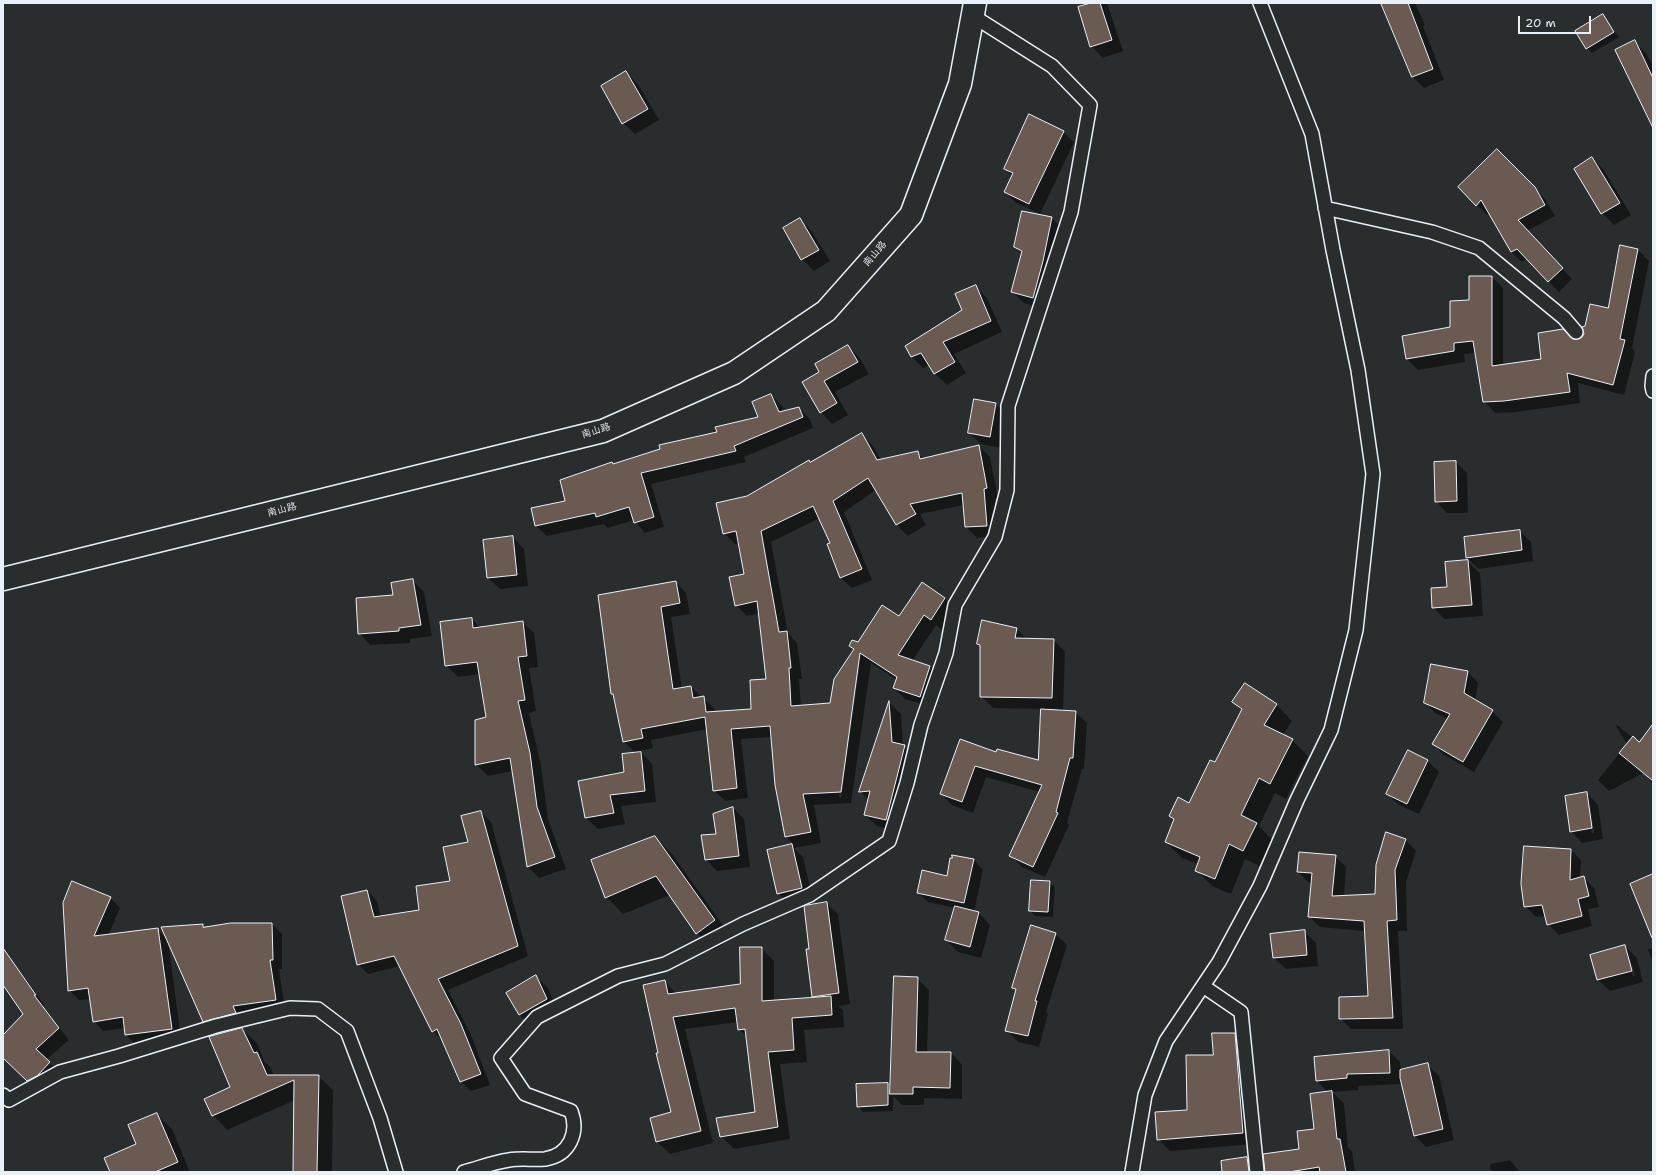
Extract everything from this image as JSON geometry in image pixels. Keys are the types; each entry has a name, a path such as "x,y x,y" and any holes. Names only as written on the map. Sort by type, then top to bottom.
{"street":[{"name":"南山路","path":"3,579 604,431 734,373 826,311 911,215 960,84 974,9"}],"lane":[{"path":"1132,1172 1148,1089 1166,1041 1219,962 1260,886 1297,800 1331,730 1356,630 1374,474 1358,370 1325,208 1312,134 1260,3"},
{"path":"464,1172 508,1160 545,1159 554,1157 562,1152 573,1139 574,1120 570,1111 525,1094 501,1058 537,1017 618,976 665,964 743,924 810,895 889,841 907,783 921,725 946,652 955,605 995,537 1007,490 1008,406 1071,212 1090,105 1052,66 974,9"},
{"path":"1325,208 1432,232 1479,248 1547,304 1576,332"},
{"path":"1653,376 1653,391"},
{"path":"1203,986 1241,1012 1257,1172"},
{"path":"3,1095 9,1100 60,1072 119,1056 216,1026 290,1008 318,1009 347,1031 380,1118 396,1172"}],"building":[{"path":"1091,3 1100,3 1112,40 1090,47 1078,7"},
{"path":"1381,3 1408,3 1433,69 1412,77"},
{"path":"1603,14 1614,32 1586,49 1575,31"},
{"path":"1635,40 1653,78 1653,128 1615,50"},
{"path":"626,71 648,109 622,124 601,86"},
{"path":"1029,114 1064,131 1029,204 1004,192 1013,173 1004,169"},
{"path":"1497,149 1535,187 1545,205 1518,220 1563,268 1548,282 1517,249 1511,252 1481,200 1476,206 1458,187"},
{"path":"1592,157 1620,203 1601,214 1574,169"},
{"path":"1022,211 1052,217 1043,261 1033,298 1011,292 1022,251 1014,247"},
{"path":"800,218 819,250 801,260 783,228"},
{"path":"1620,245 1638,249 1620,339 1625,340 1613,385 1567,373 1570,392 1504,401 1483,402 1473,341 1454,343 1454,351 1406,359 1402,336 1450,327 1450,301 1469,300 1469,276 1492,276 1492,366 1541,359 1538,333 1563,329 1573,339 1581,338 1584,334 1582,327 1585,326 1590,304 1608,308"},
{"path":"976,285 991,321 943,342 955,362 934,374 921,353 911,357 905,346 962,310 955,294"},
{"path":"848,345 858,362 824,381 837,403 820,413 802,382 819,372 815,364"},
{"path":"771,394 779,412 799,407 803,417 734,446 736,451 641,473 654,517 634,523 629,507 596,517 595,513 535,526 531,508 565,501 560,480 612,462 613,464 660,449 659,445 717,432 715,427 758,417 752,402"},
{"path":"974,399 996,403 990,437 968,433"},
{"path":"862,433 877,460 918,451 920,459 979,445 987,488 984,489 987,526 965,527 962,493 910,504 916,514 896,525 868,478 833,501 862,569 840,578 827,544 830,543 813,506 761,531 779,632 787,631 791,668 789,668 791,706 830,703 834,679 854,649 849,646 852,640 858,642 882,605 899,616 922,582 945,598 931,620 924,615 898,655 930,666 920,697 893,688 897,677 860,653 841,792 803,794 811,832 785,837 775,785 770,726 731,729 737,788 713,791 705,717 641,729 643,738 623,742 613,694 611,694 598,595 676,581 680,603 661,607 673,689 691,686 693,698 704,696 706,712 751,709 750,680 766,679 757,601 735,606 729,577 744,574 736,531 723,534 716,503 747,496 809,460 810,462"},
{"path":"1456,461 1457,501 1435,502 1434,462"},
{"path":"1520,530 1522,550 1466,558 1464,537"},
{"path":"513,536 517,575 487,578 483,540"},
{"path":"1468,560 1472,605 1432,608 1431,588 1447,587 1445,562"},
{"path":"413,579 421,625 399,628 399,631 358,634 356,598 393,595 391,583"},
{"path":"472,618 473,628 523,621 527,656 518,657 525,700 518,701 530,753 537,807 555,857 527,867 510,758 475,765 475,720 486,717 477,662 445,666 440,622"},
{"path":"982,620 1017,628 1015,638 1054,639 1052,698 980,697 980,645 977,644"},
{"path":"1431,664 1468,671 1464,693 1493,710 1463,762 1432,744 1450,714 1424,703"},
{"path":"1245,683 1277,704 1264,725 1293,739 1270,784 1259,778 1241,815 1257,823 1243,851 1229,844 1215,879 1195,871 1200,857 1165,842 1174,819 1169,816 1178,797 1189,803 1210,760 1215,762 1242,709 1232,702"},
{"path":"889,701 892,742 905,745 886,820 864,815 870,791 859,792"},
{"path":"1041,709 1076,711 1073,758 1070,758 1056,812 1058,813 1033,867 1009,856 1042,785 975,766 962,802 940,794 960,739 996,752 997,749 1038,760"},
{"path":"1653,724 1653,781 1619,753 1633,736 1639,742"},
{"path":"1408,750 1428,760 1407,804 1386,794"},
{"path":"641,752 645,791 610,795 614,813 585,818 578,781 624,772 622,754"},
{"path":"1587,792 1592,828 1570,832 1565,796"},
{"path":"733,807 739,856 705,860 701,835 716,834 713,814"},
{"path":"481,811 518,946 438,979 461,1024 481,1074 460,1082 437,1029 432,1032 394,956 357,965 341,896 367,890 374,917 419,910 416,886 450,881 443,847 468,842 461,816"},
{"path":"1386,832 1406,839 1395,870 1397,920 1387,921 1393,1018 1339,1019 1339,997 1368,996 1364,921 1308,917 1312,873 1297,872 1299,852 1336,855 1332,896 1375,894 1376,865"},
{"path":"655,836 715,920 696,934 656,876 605,898 591,860"},
{"path":"792,844 802,888 777,894 767,850"},
{"path":"1524,846 1571,849 1570,880 1584,876 1589,896 1578,899 1582,916 1547,925 1542,905 1524,907 1521,884"},
{"path":"952,855 974,859 964,903 917,893 922,870 947,876 950,858 952,858"},
{"path":"1653,874 1653,938 1652,938 1630,884"},
{"path":"1031,880 1050,881 1048,912 1029,911"},
{"path":"72,881 111,897 94,936 158,928 172,1029 125,1035 123,1017 93,1022 88,988 68,991 63,903"},
{"path":"827,902 839,993 812,997 806,949 809,949 804,906"},
{"path":"955,906 979,912 970,947 945,940"},
{"path":"231,923 272,923 273,960 270,960 276,1000 233,1006 236,1013 203,1022 161,927 203,924 203,927"},
{"path":"1031,925 1056,933 1035,1001 1037,1001 1028,1036 1005,1031 1016,989 1012,988"},
{"path":"1305,930 1307,955 1273,958 1270,934"},
{"path":"1625,945 1632,971 1597,980 1590,955"},
{"path":"740,947 762,947 762,1001 831,996 832,1015 792,1018 794,1050 768,1052 778,1127 720,1137 716,1118 755,1112 745,1029 738,1030 735,1008 673,1017 701,1131 656,1142 650,1118 671,1112 656,1053 658,1053 643,985 665,980 668,994 740,984"},
{"path":"3,948 36,995 34,995 59,1028 36,1049 50,1062 37,1076 27,1081 3,1058 3,1035 23,1014 3,985"},
{"path":"536,975 547,999 519,1015 506,993"},
{"path":"894,976 918,977 916,1052 951,1052 950,1088 913,1087 913,1094 890,1094"},
{"path":"242,1028 254,1053 257,1052 267,1075 319,1075 317,1172 293,1172 294,1080 212,1116 204,1099 230,1087 209,1037"},
{"path":"1212,1033 1235,1033 1243,1133 1157,1140 1155,1112 1187,1110 1186,1055 1213,1055"},
{"path":"1389,1050 1390,1073 1347,1074 1347,1078 1316,1081 1314,1057"},
{"path":"1428,1063 1443,1129 1414,1136 1400,1078 1400,1070"},
{"path":"888,1083 888,1105 857,1107 856,1084"},
{"path":"1332,1091 1337,1139 1340,1139 1346,1172 1320,1172 1319,1167 1289,1172 1265,1172 1263,1154 1299,1149 1297,1131 1314,1129 1310,1094"},
{"path":"157,1113 178,1162 155,1172 110,1172 104,1158 136,1144 128,1125"},
{"path":"1247,1157 1249,1172 1222,1172 1221,1161"}]}
